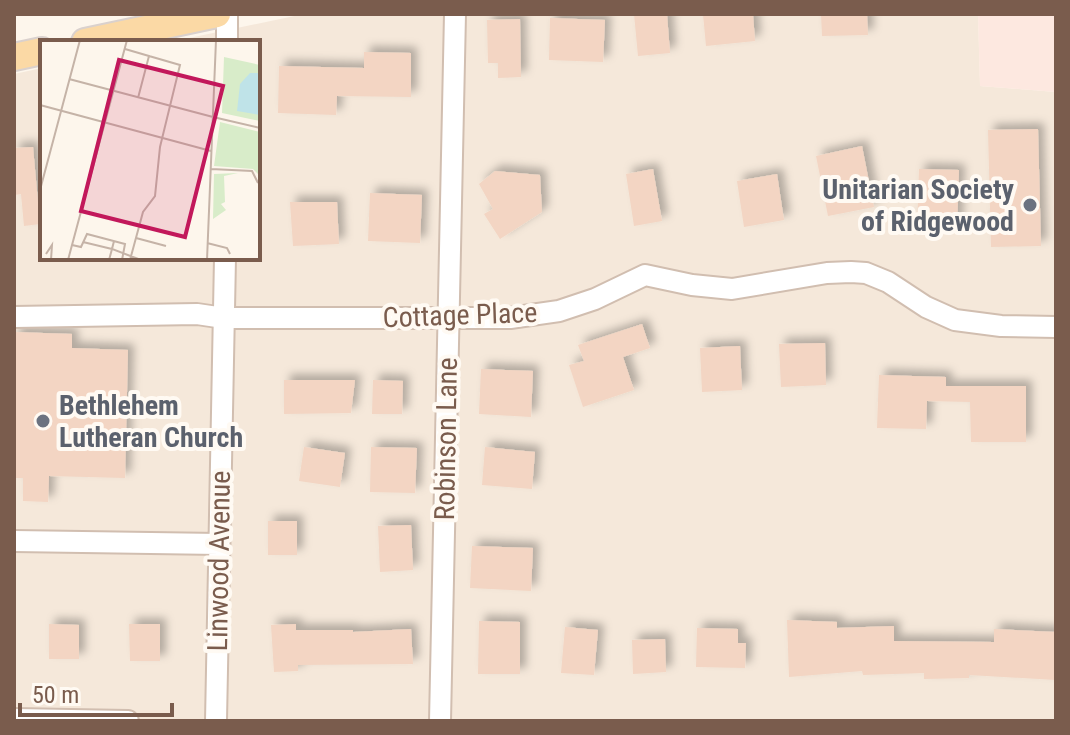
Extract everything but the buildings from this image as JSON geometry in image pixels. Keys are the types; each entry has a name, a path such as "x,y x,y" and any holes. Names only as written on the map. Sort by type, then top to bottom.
{"main road":[{"path":"94,40 217,14"},
{"path":"14,57 40,51"}],"street":[{"path":"227,14 227,40"},
{"name":"Robinson Lane","path":"440,721 455,14"},
{"name":"Linwood Avenue","path":"216,721 225,260"},
{"name":"Cottage Place","path":"14,317 197,314 224,318 510,318 559,311 595,299 645,275 692,285 732,289 827,273 851,272 866,273 888,282 926,307 955,320 1001,326 1056,327"},
{"path":"14,541 219,544"},
{"path":"14,719 128,721"}],"shaded area":[{"path":"304,14 978,14 980,86 1056,92 1056,721 14,721 14,74 40,68 40,260 260,260 260,40 180,40"},
{"path":"978,14 1056,14 1056,92 980,86"}],"place":[{"name":"Unitarian Society of Ridgewood","path":"1030,205"},
{"name":"Bethlehem Lutheran Church","path":"43,421"}]}
